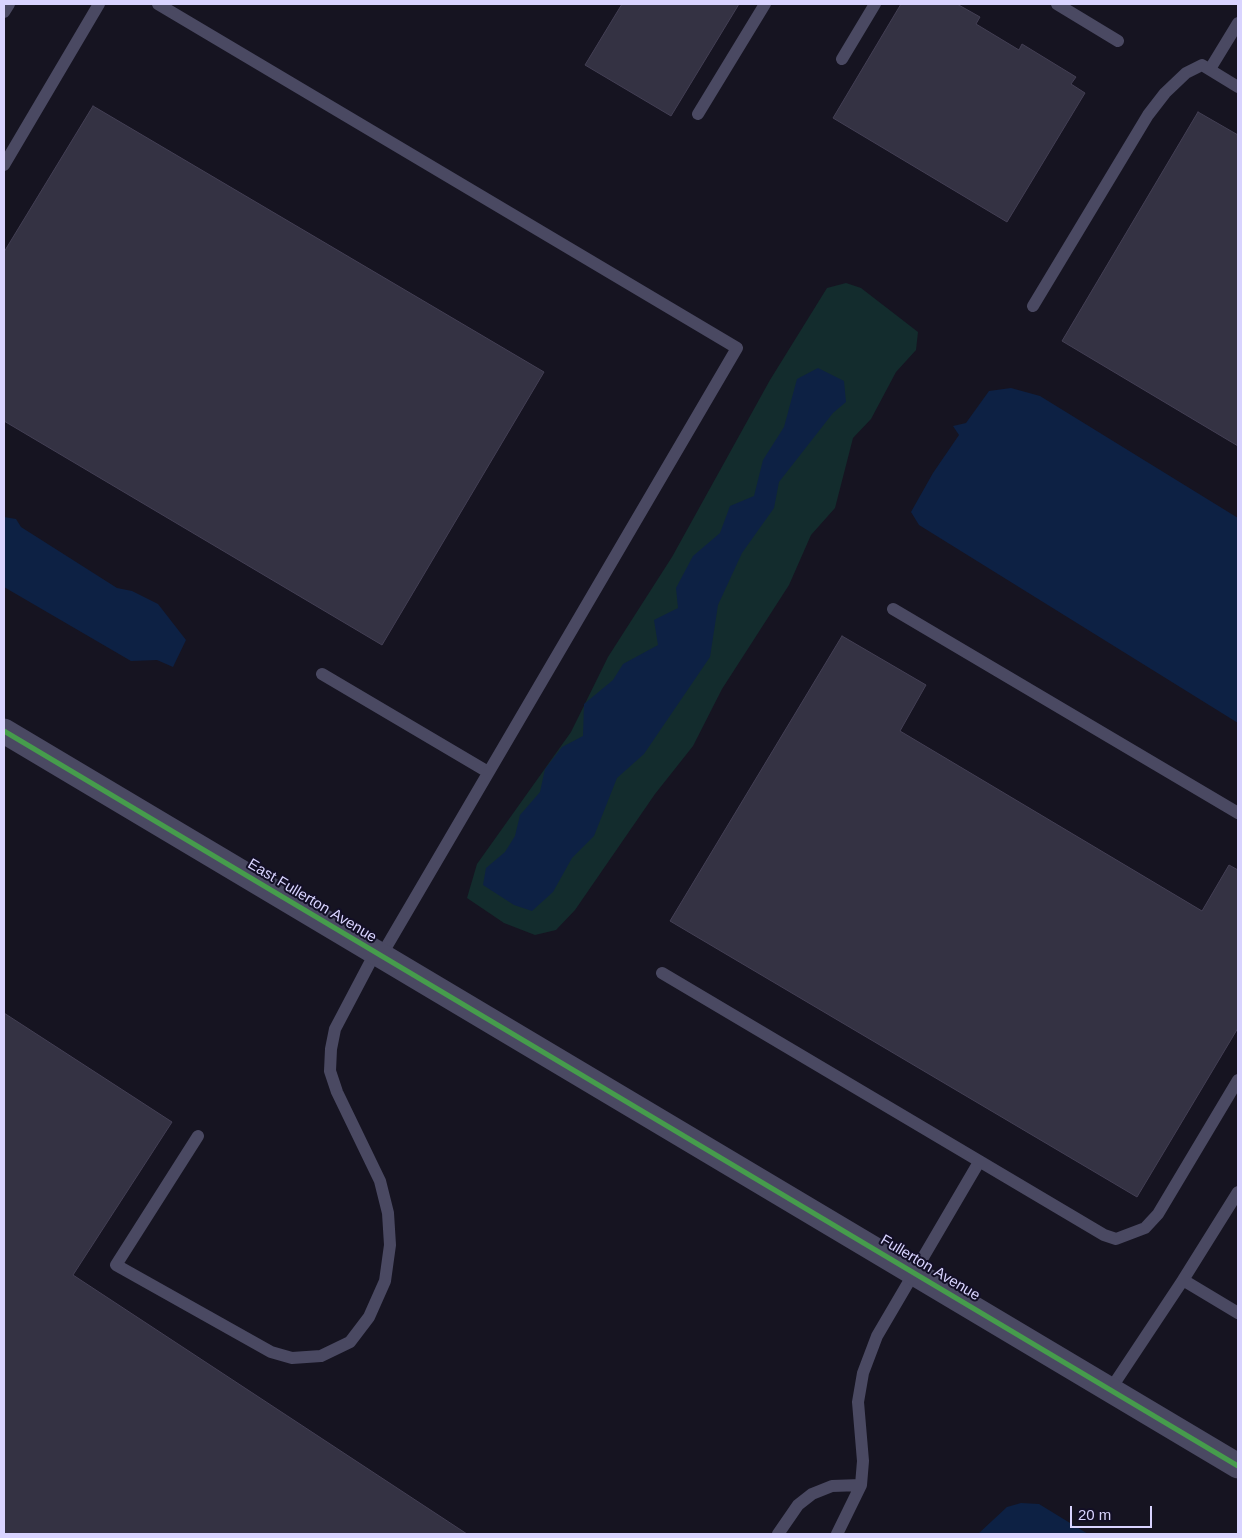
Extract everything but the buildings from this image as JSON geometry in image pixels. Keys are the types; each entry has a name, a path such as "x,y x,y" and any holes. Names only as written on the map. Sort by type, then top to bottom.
{"street":[{"name":"East Fullerton Avenue","path":"4,731 608,1092"},
{"name":"Fullerton Avenue","path":"608,1092 1238,1466"}],"lane":[{"path":"4,12 9,4"},
{"path":"4,165 99,4"},
{"path":"158,4 737,348 335,1029 330,1071 337,1092 380,1181 388,1213 390,1245 385,1281 369,1317 350,1342 322,1356 292,1358 271,1352 116,1265 198,1136"},
{"path":"698,114 765,4"},
{"path":"842,59 875,4"},
{"path":"1057,4 1118,41"},
{"path":"1210,69 1238,23"},
{"path":"1033,306 1148,115 1165,93 1186,73 1202,65 1238,87"},
{"path":"892,609 1238,813"},
{"path":"322,674 488,772"},
{"path":"662,973 1104,1235 1116,1239 1145,1228 1158,1214 1238,1080"},
{"path":"837,1534 861,1485 863,1461 858,1402 863,1373 878,1336 980,1162"},
{"path":"1110,1390 1183,1280 1238,1192"},
{"path":"1183,1280 1238,1313"},
{"path":"778,1534 798,1505 812,1494 832,1486 861,1485"}],"green space":[{"path":"846,283 861,288 918,332 916,350 896,372 871,419 853,438 835,508 811,535 789,585 722,689 693,746 655,794 575,910 556,930 535,935 504,923 467,898 477,864 571,732 608,657 672,557 770,380 827,288"}],"water":[{"path":"818,368 844,381 846,402 833,413 779,482 774,508 742,553 718,605 710,657 644,754 617,778 594,836 572,858 553,892 532,911 514,905 483,885 486,868 505,852 515,836 520,815 540,792 545,769 562,747 583,736 584,704 613,680 623,664 658,645 654,620 678,608 676,588 693,556 720,533 730,506 754,496 763,460 784,427 797,379"},
{"path":"1011,388 1040,396 1238,518 1238,723 919,525 911,512 933,473 959,435 953,426 966,423 989,391"},
{"path":"4,517 16,519 21,527 117,588 132,591 158,604 186,640 173,667 157,660 131,661 4,587"},
{"path":"1021,1503 1039,1504 1088,1534 978,1534 1007,1507"}],"cycle path":[{"path":"4,731 1238,1466"}]}
